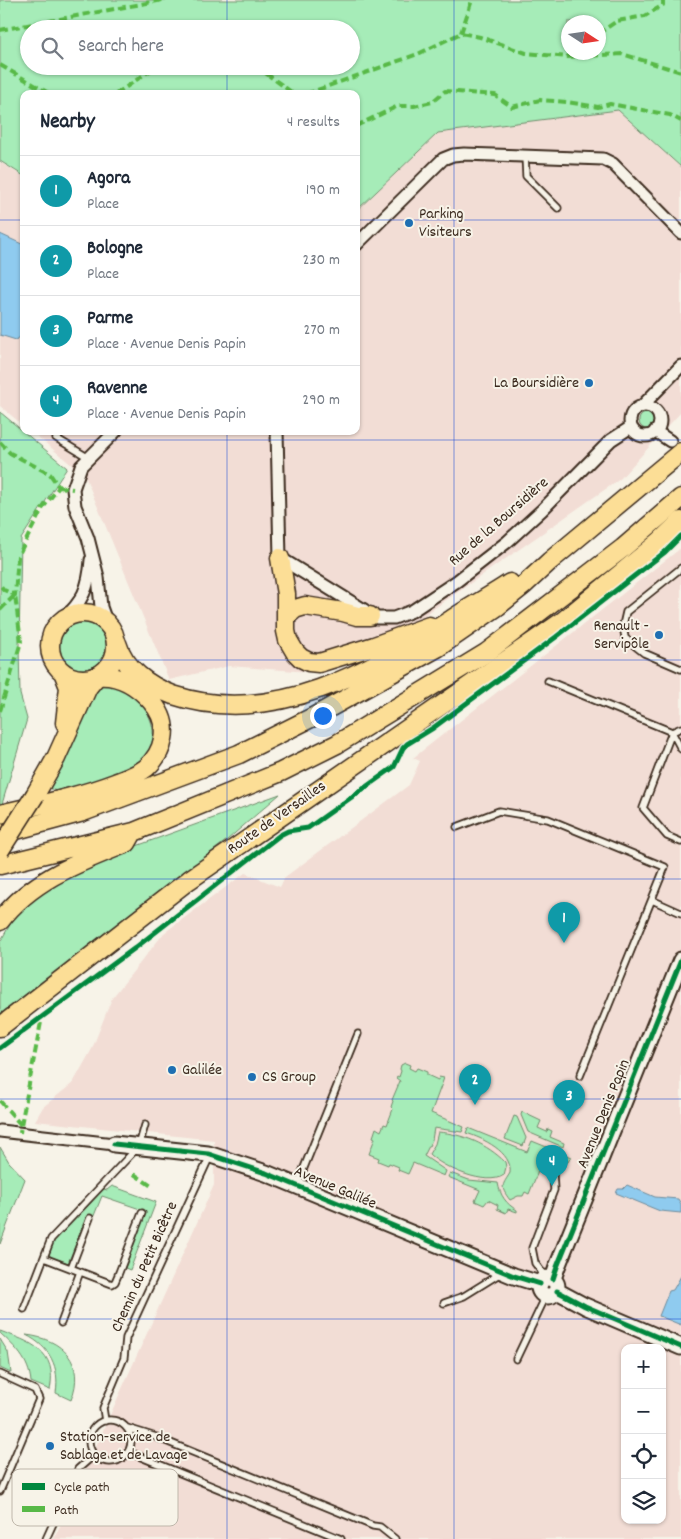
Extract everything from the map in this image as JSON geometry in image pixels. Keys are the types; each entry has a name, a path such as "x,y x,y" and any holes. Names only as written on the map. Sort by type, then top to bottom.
{"main road":[{"path":"0,835 83,812 230,757 313,717 437,648 504,601 537,575 675,447"},
{"path":"0,865 134,832 289,768 338,744 493,648 624,548 681,498"},
{"name":"Route de Versailles","path":"0,1027 188,880 563,621 659,542 681,521"},
{"path":"280,558 286,594 286,631 288,640 295,652 309,662 319,663 451,620"},
{"path":"0,814 59,800 110,785 146,768 158,755 162,746 164,725 162,716 149,698 125,681 112,676 97,676 88,679 71,677 63,672 52,659 50,651 52,634 62,620 72,615 87,612 100,616 106,621 115,634 120,652 127,663 146,681 157,688 194,701 229,706 246,706 287,699 330,685 411,646 493,595 540,561 550,561"},
{"path":"286,617 295,609 305,606 357,616 370,616"},
{"path":"0,850 52,764 72,725 88,687 113,661 117,643"},
{"path":"62,743 69,698 63,672"},
{"path":"0,921 20,898 35,886 78,863 127,843 134,832"},
{"name":"Avenue Denis Papin","path":"548,1286 681,960"},
{"name":"Avenue Galilée","path":"114,1144 210,1155 266,1173 503,1272 548,1286 585,1306 681,1347"}],"street":[{"path":"360,241 443,159 453,155 464,154 603,159 613,164 681,234"},
{"path":"643,405 652,407 659,415 659,424 655,432 650,435 641,435 635,432 631,427 631,414 643,405 681,366"},
{"name":"Rue de la Boursidière","path":"370,616 386,619 402,615 475,568 525,526 612,440 631,427"},
{"path":"655,432 675,447"},
{"path":"106,621 101,607 98,576 92,551 75,506 74,489 79,471 112,435"},
{"path":"277,435 280,558 364,610 370,616"},
{"path":"62,620 74,610 86,588 90,576 92,551"},
{"name":"Avenue Galilée","path":"4,1132 114,1144"}],"lane":[{"path":"525,155 526,176 558,208"},
{"path":"56,438 89,458"},
{"path":"681,568 626,612 623,625 625,638 644,653 681,669"},
{"path":"548,681 672,732 681,749"},
{"path":"681,728 672,732 643,808 667,836 681,842"},
{"path":"457,827 499,811 548,820 664,867 580,1076"},
{"path":"652,900 681,913"},
{"path":"297,1186 358,1034"},
{"path":"24,1309 51,1239 139,1146 144,1125"},
{"name":"Chemin du Petit Bicêtre","path":"105,1421 103,1408 124,1358 126,1338 210,1155"},
{"path":"516,1359 548,1286 535,1263 532,1248 554,1190 552,1157"},
{"path":"44,1258 112,1284 115,1282 142,1213"},
{"path":"70,1268 90,1218"},
{"path":"61,1323 80,1272"},
{"path":"444,1303 464,1296 503,1272"},
{"path":"0,1374 36,1390 39,1399 0,1491"},
{"path":"127,1428 132,1442 129,1452 122,1459 112,1463 102,1461 94,1455 89,1444 89,1438 94,1427 105,1421 117,1421 127,1428 156,1437 380,1527 395,1539"},
{"path":"129,1452 170,1469"},
{"path":"78,1469 94,1455"},
{"path":"178,1472 341,1539"},
{"path":"46,1539 52,1526"}],"shaded area":[{"path":"618,110 681,167 681,412 620,479 399,633 324,673 229,666 169,680 85,476 36,435 360,435 360,207 438,133"},
{"path":"0,162 20,174 20,423 0,406"},
{"path":"681,548 681,1539 54,1539 60,1526 178,1526 178,1469 86,1469 214,1185 214,1140 35,1121 43,1107 73,1083 92,1049 112,998 164,933 245,873 280,887 285,877 409,785 420,761 413,758"}],"green space":[{"path":"0,0 681,0 681,167 618,110 438,133 360,207 360,90 20,90 20,174 0,161"},
{"path":"0,412 20,429 20,435 28,435 67,468 21,539 20,694 27,719 0,811"},
{"path":"647,413 655,421 647,429 639,421"},
{"path":"78,621 88,621 97,625 103,631 107,645 103,659 97,665 88,669 78,669 69,665 63,659 59,650 59,640 63,631 69,625"},
{"path":"109,683 125,690 144,708 153,728 150,748 144,758 134,766 117,774 58,792 47,787 98,685"},
{"path":"280,794 227,840 0,1016 0,942 15,916 31,899 68,877 117,853"},
{"path":"405,1063 410,1065 409,1068 415,1071 417,1068 427,1072 427,1075 438,1080 439,1077 444,1078 431,1113 464,1127 462,1132 434,1128 432,1140 424,1156 446,1171 444,1176 413,1163 408,1174 398,1170 399,1167 378,1161 379,1158 369,1154 375,1138 373,1137 376,1128 381,1131 384,1124 387,1125 393,1109 391,1107 392,1100 400,1081 396,1078 397,1076 399,1077 401,1065"},
{"path":"522,1112 541,1121 538,1128 547,1132 548,1129 552,1131 550,1137 564,1143 563,1147 528,1132 521,1115"},
{"path":"514,1116 517,1117 526,1138 523,1146 505,1139"},
{"path":"468,1128 527,1152 532,1141 571,1157 568,1162 541,1150 537,1162 541,1164 529,1194 525,1192 523,1196 510,1200 503,1188 510,1173 510,1165 507,1159 502,1152 488,1142 466,1133"},
{"path":"438,1132 474,1141 490,1150 505,1162 504,1175 487,1179 465,1174 444,1165 429,1154 435,1144"},
{"path":"0,1147 9,1162 25,1179 0,1244"},
{"path":"450,1173 469,1180 498,1183 504,1199 517,1212 508,1209 506,1213 497,1209 498,1205 488,1200 484,1205 475,1201 480,1190 448,1177"},
{"path":"112,1186 156,1202 130,1270 125,1268 145,1214 140,1209 102,1196 93,1218 87,1217 68,1263 51,1257 49,1254 53,1242 104,1189 107,1190"},
{"path":"0,1331 31,1344 46,1357 50,1365 50,1390 31,1382 25,1361"},
{"path":"26,1335 39,1337 51,1342 68,1355 76,1375 71,1400 56,1393 55,1366 52,1359 41,1345"},
{"path":"0,1339 8,1352 11,1373 0,1368"}],"water":[{"path":"0,234 20,243 20,337 16,340 0,335"},
{"path":"627,1185 655,1197 678,1199 681,1204 681,1213 660,1211 616,1193 618,1189 623,1189"},
{"path":"681,1276 681,1325 659,1316 669,1291 673,1290"}],"marked path":[{"path":"54,20 163,0"},
{"path":"461,33 472,0"},
{"path":"606,29 617,21 645,16 663,5 663,0"},
{"path":"0,30 20,26"},
{"path":"360,75 418,54 461,33 480,37 526,53 561,56"},
{"path":"606,55 622,54 681,72"},
{"path":"0,65 43,90"},
{"path":"122,90 144,75"},
{"path":"268,75 289,90"},
{"path":"317,90 359,75"},
{"path":"360,124 398,106 414,106 432,102 445,91 495,95 512,107 540,100 598,107 610,104 670,115 681,121"},
{"path":"0,442 10,453 50,474 59,487 42,509 18,556 15,595 4,590 0,585"},
{"path":"59,487 73,489"},
{"path":"0,610 15,595"},
{"path":"0,711 21,642 15,595"},
{"path":"21,1125 42,1017"},
{"path":"0,1101 21,1125 20,1133"},
{"path":"134,1174 153,1187"}],"cycle path":[{"path":"0,1048 135,948 280,835 288,831 308,828 394,767 403,748 407,744 433,728 556,637 665,552 681,536"},
{"path":"553,1279 681,960"},
{"path":"114,1144 208,1154 266,1173 514,1276 540,1284"},
{"path":"557,1291 585,1306 681,1347"}],"place":[{"name":"Parking Visiteurs","path":"409,223"},
{"name":"La Boursidière","path":"589,383"},
{"name":"Renault - Servipôle","path":"659,635"},
{"name":"Agora","path":"564,943"},
{"name":"Galilée","path":"172,1070"},
{"name":"CS Group","path":"252,1077"},
{"name":"Bologne","path":"475,1105"},
{"name":"Parme","path":"569,1121"},
{"name":"Ravenne","path":"552,1186"},
{"name":"Station-service de Sablage et de Lavage","path":"50,1446"}]}
